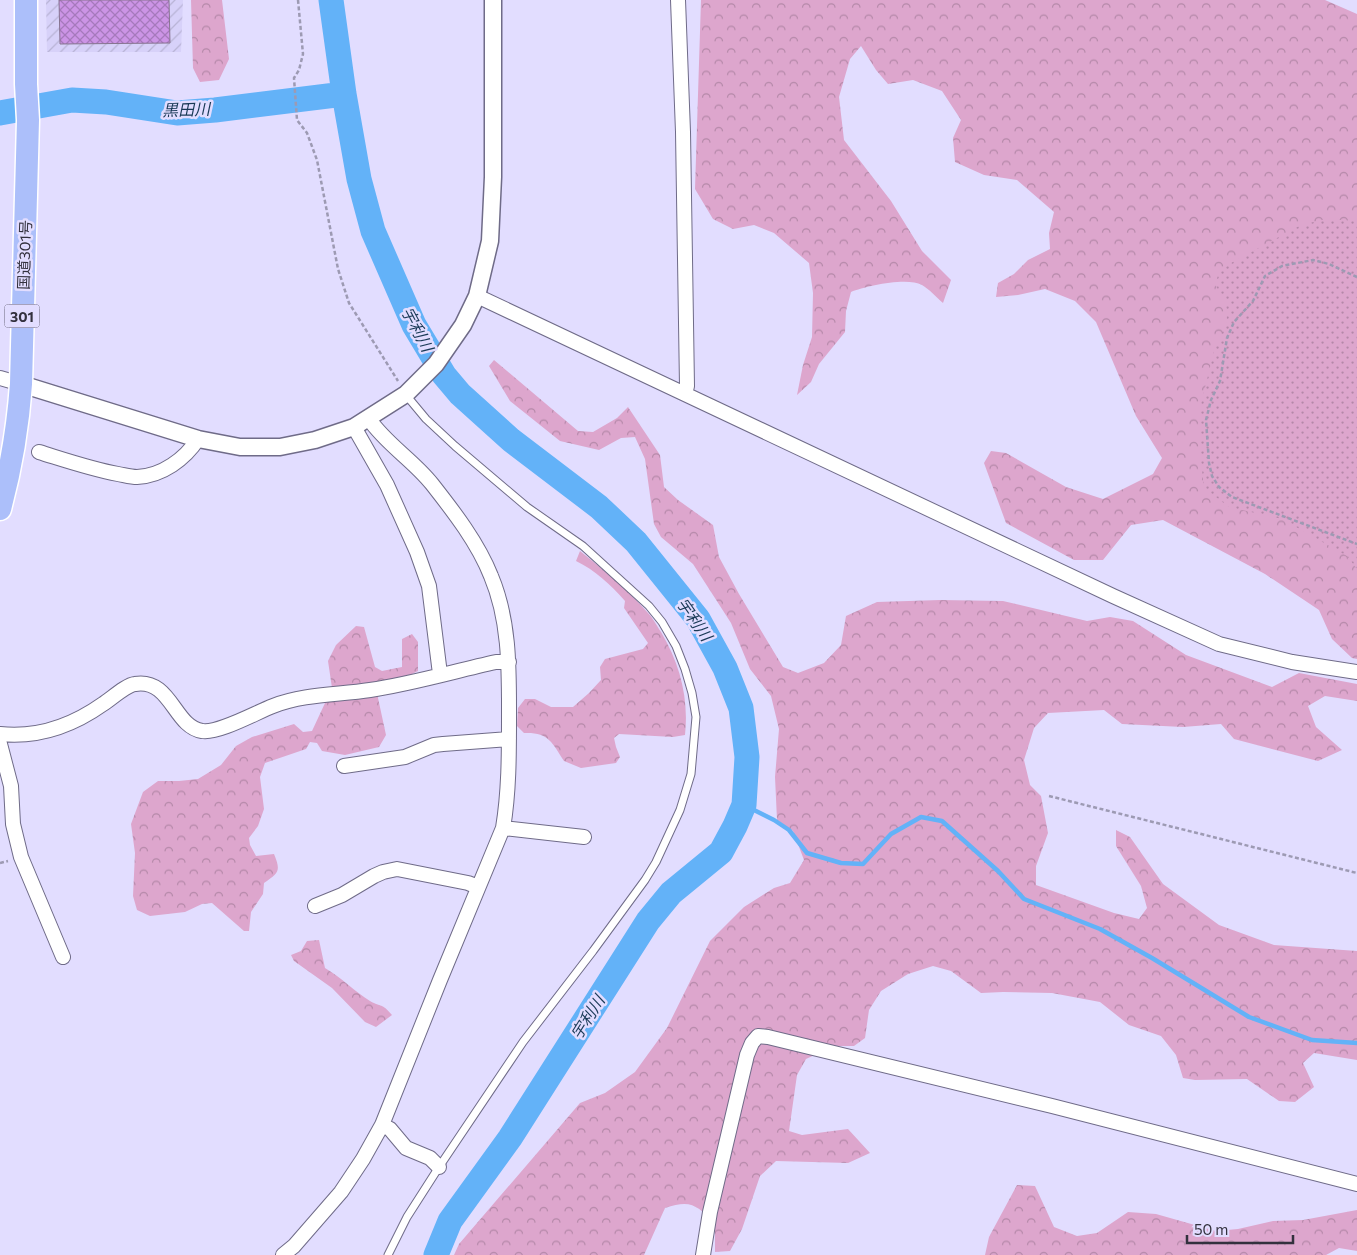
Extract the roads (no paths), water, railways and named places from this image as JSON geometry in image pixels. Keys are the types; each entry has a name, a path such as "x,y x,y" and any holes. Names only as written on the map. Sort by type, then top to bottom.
{"highway":[{"name":"国道301号","path":"0,509 19,422 10,381 28,120 26,0"}],"street":[{"path":"10,381 198,440 240,446 280,447 315,440 354,427 410,391 436,364 463,325 477,296 490,241 493,177 492,0"},
{"path":"678,0 684,132 687,386 685,394"},
{"path":"477,296 1113,596 1219,644 1292,662 1357,672"},
{"path":"283,1255 294,1246 341,1192 363,1159 382,1125 503,828 507,801 509,662 506,632 499,600 485,561 468,532 432,484 415,465 388,442 368,419"},
{"path":"354,427 387,485 417,552 429,586 440,674"},
{"path":"39,452 97,470 137,477 157,473 181,459 198,440"},
{"path":"0,734 15,736 52,731 87,715 132,684 147,683 160,690 189,725 202,731 216,730 274,705 298,698 371,690 496,662 509,662"},
{"path":"344,766 404,757 434,745 509,739"},
{"path":"0,744 11,786 13,824 21,857 63,957"},
{"path":"503,828 584,837"},
{"path":"315,906 342,895 382,872 397,869 468,883 478,887"},
{"path":"703,1255 710,1212 747,1056 752,1042 758,1036 778,1039 1062,1108 1357,1184"},
{"path":"382,1125 390,1129 406,1148 430,1158 439,1166"}],"lane":[{"path":"388,1255 407,1217 439,1166 523,1042 593,951 656,862 680,810 691,774 696,717 686,669 676,646 662,622 649,606 583,546 527,507 455,446 426,418 410,391"}],"waterway":[{"name":"宇利川","path":"331,0 344,94 359,179 373,231 414,325 444,375 460,394 511,440 599,507 636,542 698,619 725,668 741,708 747,757 744,805 721,852 671,893 648,921 510,1138 450,1221 436,1255"},
{"name":"黒田川","path":"0,113 72,100 106,102 177,113 344,94"},
{"path":"744,805 789,830 807,853 841,863 863,864 891,834 921,817 942,821 998,871 1024,899 1100,929 1249,1017 1312,1040 1357,1043"}]}
